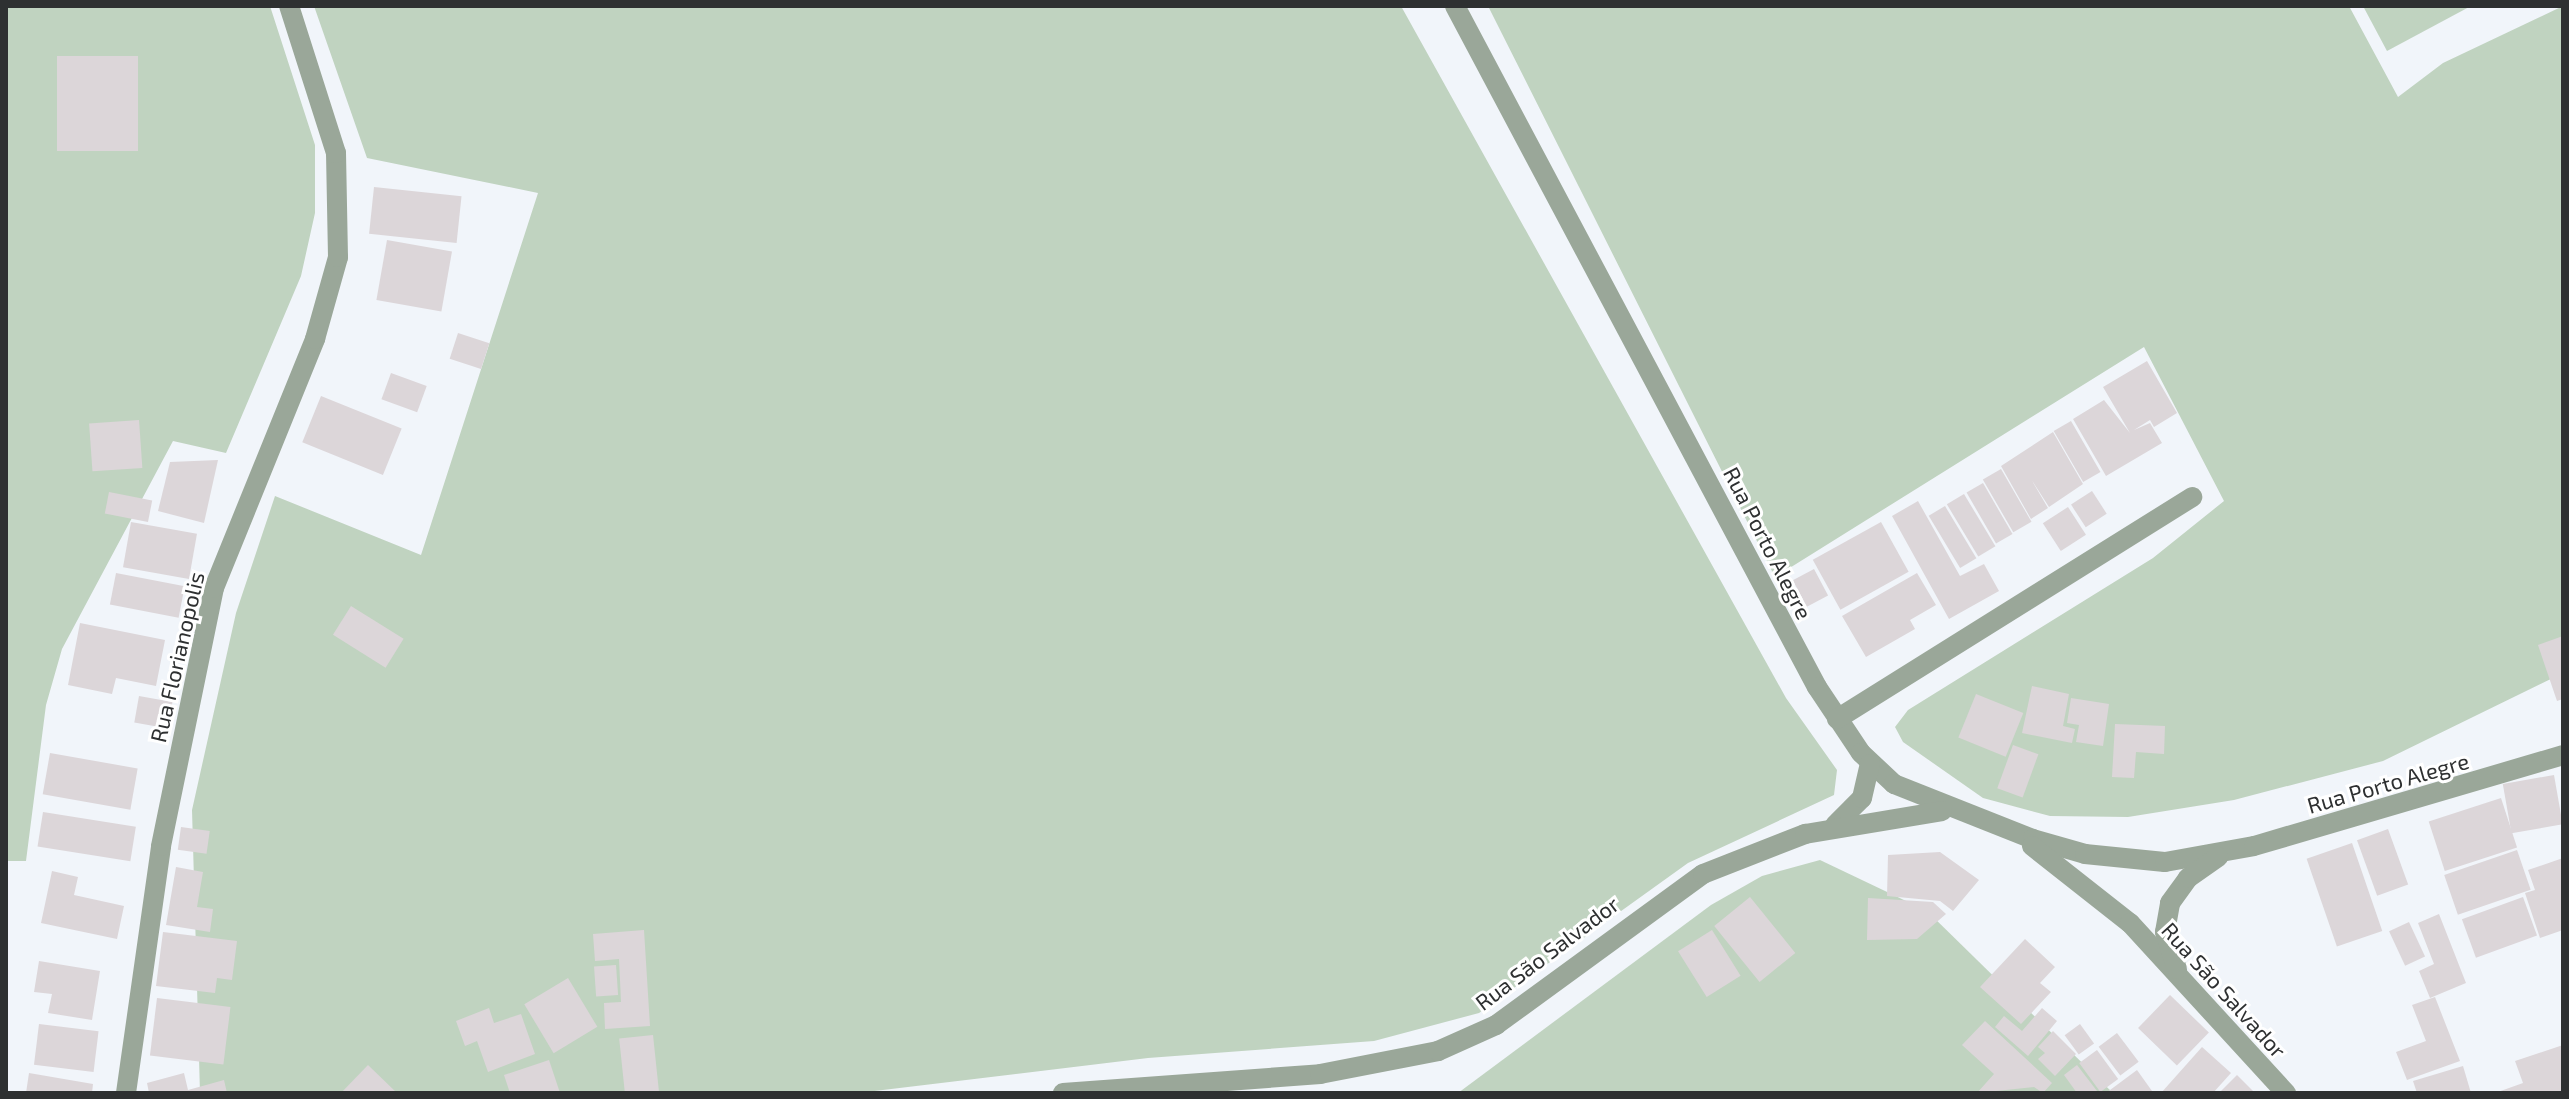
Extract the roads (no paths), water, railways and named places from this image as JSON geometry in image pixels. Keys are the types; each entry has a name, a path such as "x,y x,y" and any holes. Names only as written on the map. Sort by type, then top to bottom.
{"street":[{"name":"Rua Florianopolis","path":"126,1093 161,846 214,588 333,281 342,207 336,153 289,6"},
{"name":"Rua Porto Alegre","path":"1455,6 1837,719 1870,764 1950,811 2011,832 2127,859 2226,853 2563,755"},
{"path":"1837,719 2192,497"},
{"path":"1831,827 1862,798 1870,764"},
{"name":"Rua São Salvador","path":"1063,1093 1320,1074 1438,1051 1496,1025 1703,874 1831,827 1950,811"},
{"name":"Rua São Salvador","path":"2011,832 2097,893 2179,976 2286,1093"},
{"name":"Rua Porto Alegre","path":"2179,976 2165,932 2170,903 2188,878 2226,853"}]}
